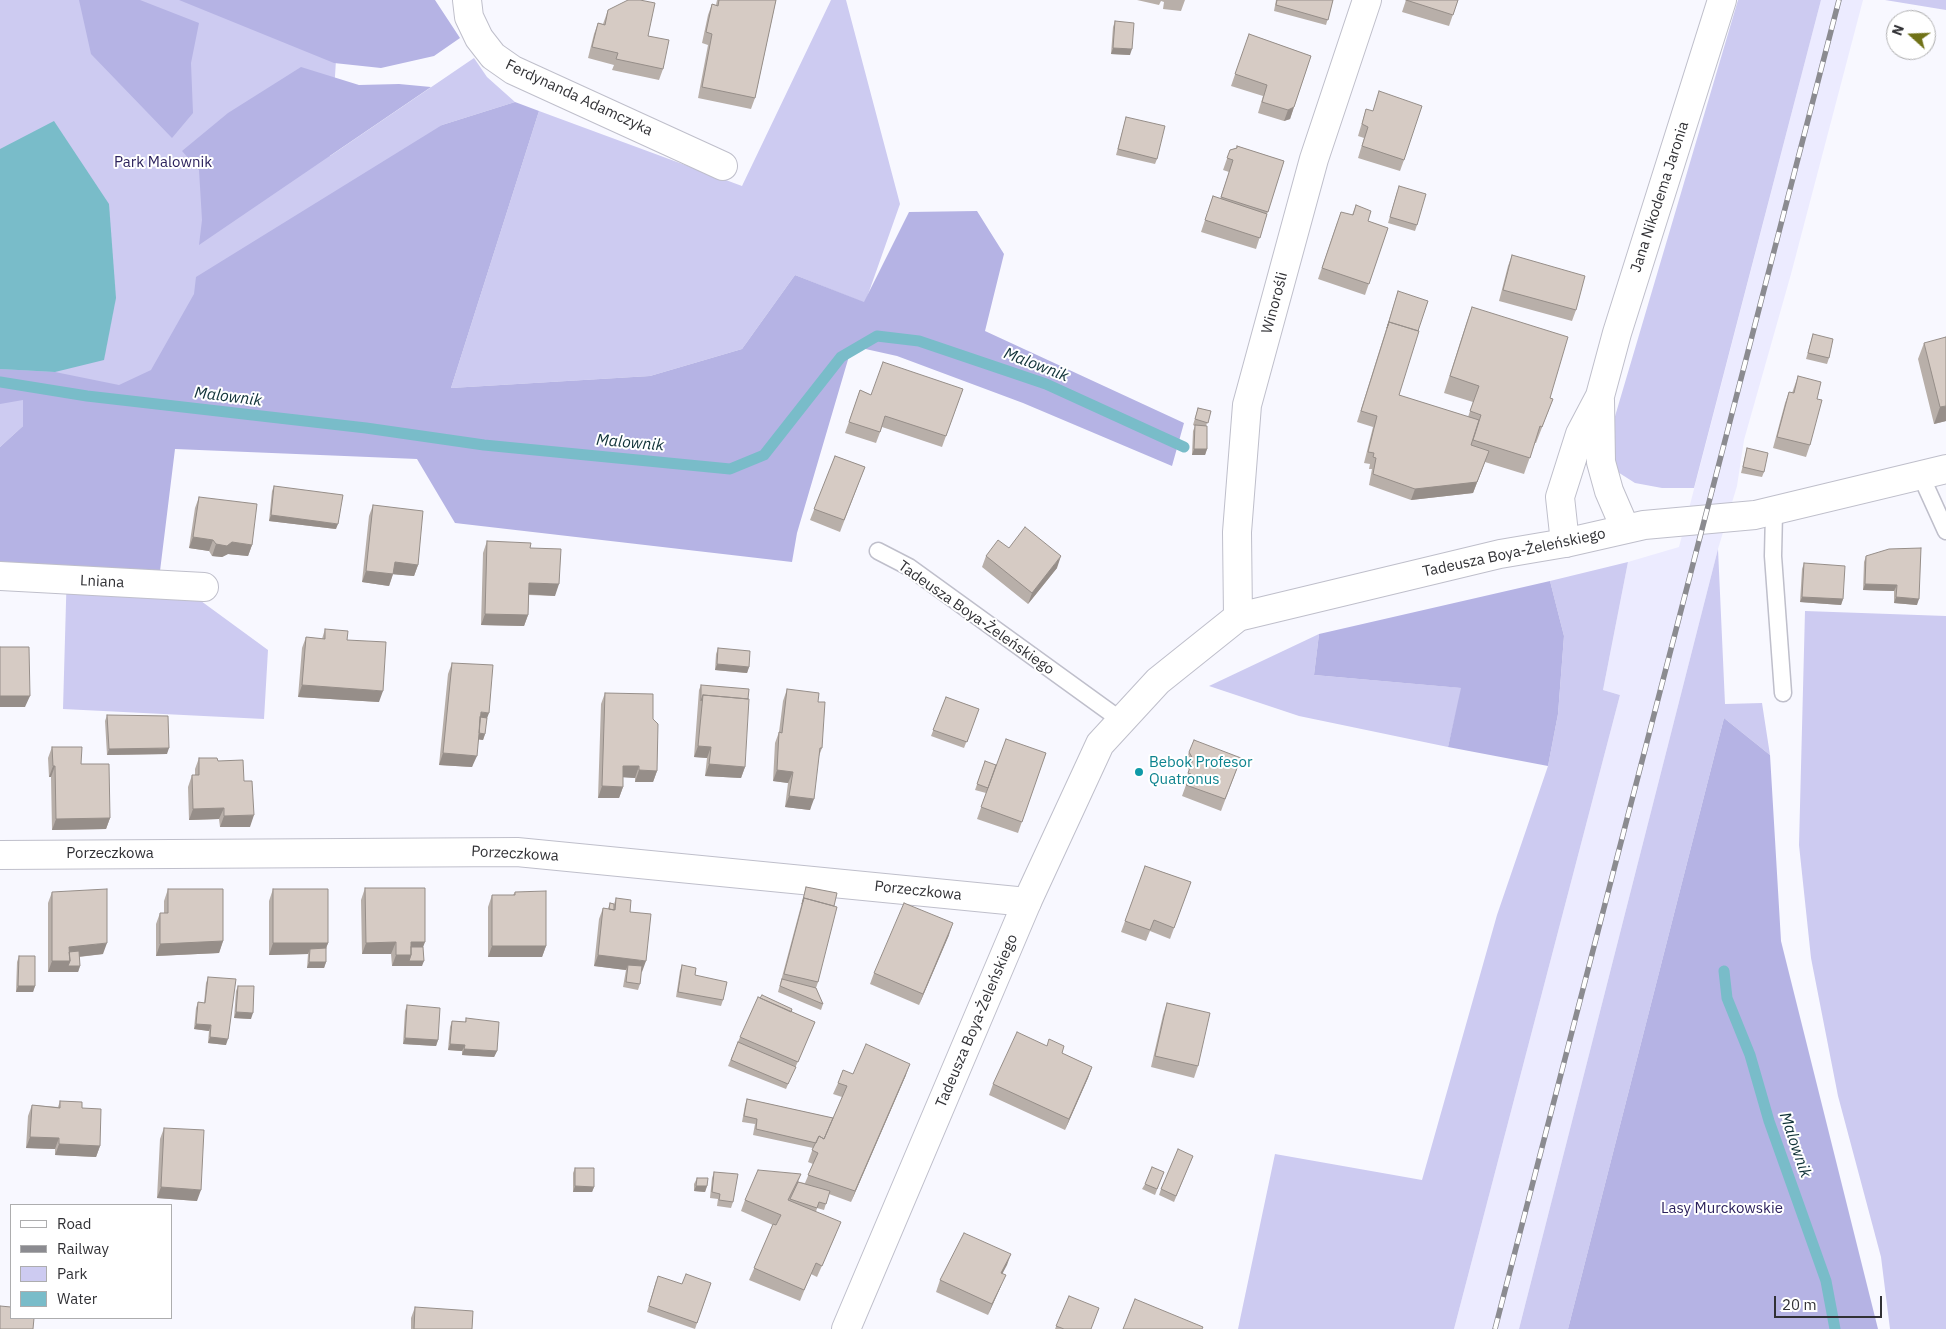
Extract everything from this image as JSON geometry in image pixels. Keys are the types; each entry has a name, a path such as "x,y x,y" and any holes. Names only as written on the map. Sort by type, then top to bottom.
{"street":[{"name":"Ferdynanda Adamczyka","path":"467,0 469,17 479,38 493,56 513,70 723,166"},
{"name":"Winorośli","path":"1238,616 1237,532 1247,405 1314,159 1367,0"},
{"name":"Jana Nikodema Jaronia","path":"1565,543 1560,497 1580,434 1600,396 1617,333 1722,0"},
{"name":"Jana Nikodema Jaronia","path":"1600,396 1601,462 1609,490 1625,528"},
{"name":"Tadeusza Boya-Żeleńskiego","path":"846,1329 1027,902 1100,744 1158,681 1238,616 1500,554 1565,543 1625,528 1684,520 1738,517 1774,512 1933,473"},
{"name":"Lniana","path":"0,576 204,587"},
{"name":"Porzeczkowa","path":"0,855 517,852 1027,902"}],"lane":[{"path":"1933,473 1946,531"},
{"path":"1774,512 1773,556 1782,693"},
{"name":"Tadeusza Boya-Żeleńskiego","path":"878,551 909,567 1122,721"}],"shaded area":[{"path":"1821,0 1863,0 1791,274 1744,440 1737,486 1718,549 1519,1329 1454,1329 1620,695 1603,690 1628,562 1679,547"}],"green space":[{"name":"Park Malownik","path":"0,0 266,0 338,28 330,156 474,58 487,77 515,102 442,125 198,422 23,411 23,426 0,447"},
{"path":"79,0 140,0 199,23 191,63 193,113 172,138 91,54"},
{"path":"179,0 435,0 460,38 434,56 381,68 334,63"},
{"path":"831,0 846,0 900,204 865,303 795,275 742,349 650,376 451,388 539,111 742,186"},
{"path":"1738,0 1821,0 1694,488 1662,488 1635,483 1613,469 1608,440"},
{"path":"1885,0 1946,0 1946,10"},
{"path":"301,67 359,85 399,84 431,87 199,245 202,220 199,170 182,151 228,113"},
{"path":"515,102 539,111 451,388 650,376 742,349 795,275 864,302 909,212 977,211 1004,254 985,331 1184,423 1172,466 1023,403 897,356 852,346 797,533 792,562 455,523 417,459 175,449 160,571 67,567 0,567 0,447 23,426 23,400 0,404 0,369 55,372 119,385 151,370 194,294 196,277 442,125"},
{"path":"1718,549 1725,704 1762,703 1770,755 1724,718 1568,1329 1519,1329"},
{"path":"1628,562 1603,690 1620,695 1454,1329 1238,1329 1275,1154 1422,1180 1497,915 1548,766 1558,714 1564,636 1550,581"},
{"path":"67,567 160,571 268,650 264,719 63,709"},
{"path":"1550,581 1564,636 1558,714 1548,766 1448,747 1461,688 1314,675 1319,634"},
{"path":"1805,611 1946,616 1946,1329 1890,1329 1881,1257 1838,1096 1811,958 1799,845"},
{"path":"1319,634 1314,675 1462,688 1448,747 1299,716 1209,686"},
{"name":"Lasy Murckowskie","path":"1724,718 1770,755 1781,941 1878,1329 1568,1329"}],"water":[{"path":"54,121 109,204 116,298 104,360 55,372 0,369 0,149"}],"building":[{"path":"628,0 655,3 648,36 669,40 663,69 616,59 618,53 592,47 598,23 605,25 608,10"},
{"path":"719,0 776,0 755,98 702,87 712,34 706,32 712,4 718,6"},
{"path":"1277,0 1333,0 1328,20 1276,5"},
{"path":"1406,0 1458,0 1453,15"},
{"path":"1115,21 1134,23 1132,49 1113,48"},
{"path":"1249,34 1311,56 1294,107 1288,110 1262,102 1267,85 1235,74"},
{"path":"1379,91 1422,106 1404,160 1362,146 1368,127 1362,124 1366,109 1373,111"},
{"path":"1126,117 1165,126 1157,159 1118,149"},
{"path":"1237,146 1284,161 1268,212 1221,197 1233,160 1227,158 1230,150 1237,148"},
{"path":"1399,186 1426,194 1417,225 1390,217"},
{"path":"1213,196 1267,214 1260,238 1205,220"},
{"path":"1356,205 1371,211 1368,221 1388,228 1369,284 1322,268 1341,212 1353,215"},
{"path":"1512,255 1585,276 1576,310 1503,290"},
{"path":"1398,291 1428,301 1418,331 1389,322 1387,328"},
{"path":"1472,307 1568,337 1550,398 1553,399 1542,427 1540,426 1530,458 1473,440 1481,415 1470,411 1479,386 1450,376"},
{"path":"1389,322 1419,331 1399,395 1479,420 1471,445 1489,451 1477,482 1415,489 1373,474 1376,458 1373,457 1374,453 1368,452 1377,416 1361,411"},
{"path":"1813,334 1833,339 1829,358 1808,353"},
{"path":"1946,337 1946,406 1940,407 1924,343"},
{"path":"883,362 963,389 946,436 885,416 880,432 849,422 860,390 871,395"},
{"path":"1798,376 1821,382 1817,399 1822,400 1810,445 1777,437 1789,392 1794,393"},
{"path":"1198,408 1211,411 1208,423 1195,419"},
{"path":"1195,425 1207,426 1207,449 1194,449"},
{"path":"1747,448 1768,453 1764,472 1743,467"},
{"path":"835,456 865,467 844,520 814,509"},
{"path":"274,486 343,495 338,524 271,515"},
{"path":"199,497 257,504 252,545 232,542 227,546 216,544 213,540 193,537"},
{"path":"373,505 423,511 418,565 395,562 393,574 366,571"},
{"path":"1025,527 1061,556 1032,593 986,556 998,540 1009,548"},
{"path":"487,541 531,543 530,548 561,549 559,584 529,583 528,615 485,614"},
{"path":"1921,548 1919,599 1896,597 1897,585 1865,584 1866,556 1889,549"},
{"path":"1804,563 1845,566 1843,599 1802,597"},
{"path":"325,629 348,631 347,640 386,642 383,691 302,685 306,637 325,639"},
{"path":"0,647 29,647 30,696 0,696"},
{"path":"718,648 750,651 749,667 717,664"},
{"path":"452,663 493,665 489,713 481,712 477,756 443,753"},
{"path":"701,685 749,689 748,699 703,695 701,701"},
{"path":"787,689 819,693 818,702 825,702 822,748 820,748 814,799 789,796 793,772 777,770 779,732 782,733"},
{"path":"605,693 653,694 653,719 658,724 657,771 639,770 639,766 623,766 623,787 602,786"},
{"path":"703,695 749,699 745,767 709,764 711,747 698,746"},
{"path":"946,697 979,709 967,742 933,730"},
{"path":"107,715 168,716 169,748 109,749"},
{"path":"480,717 487,718 485,734 479,733"},
{"path":"1006,739 1046,753 1022,822 981,807"},
{"path":"1194,740 1241,758 1225,799 1186,785 1191,774 1188,773 1193,759 1189,752"},
{"path":"52,747 82,747 81,764 109,764 110,818 56,819 55,766 53,766"},
{"path":"199,758 217,758 218,761 243,760 244,781 252,781 254,815 224,816 224,808 193,809 192,775 199,775"},
{"path":"985,761 996,765 988,788 977,784"},
{"path":"1145,866 1191,882 1174,928 1154,920 1150,930 1125,921"},
{"path":"806,887 837,893 834,906 804,898 802,904"},
{"path":"365,888 425,888 425,942 411,942 411,955 396,955 396,942 366,943"},
{"path":"107,889 107,943 69,947 70,961 52,961 52,892"},
{"path":"168,889 223,889 223,941 160,944 160,913 168,913"},
{"path":"273,889 328,889 328,943 273,943"},
{"path":"546,891 546,946 492,946 492,895 515,895 515,892"},
{"path":"616,898 631,900 630,912 651,914 646,961 598,955 603,908 615,910"},
{"path":"804,898 837,907 818,982 784,974"},
{"path":"610,903 614,904 614,910 609,909"},
{"path":"904,903 953,923 923,994 874,973"},
{"path":"411,947 423,947 424,961 409,961"},
{"path":"326,948 326,962 309,962 310,949"},
{"path":"79,951 80,966 68,966 70,961 69,952"},
{"path":"19,956 35,956 35,986 18,986"},
{"path":"628,965 642,966 640,984 626,982"},
{"path":"682,965 696,968 695,975 727,982 723,1000 678,992"},
{"path":"208,977 236,979 228,1039 210,1037 211,1025 196,1024 198,1002 205,1003"},
{"path":"782,979 816,988 823,1004 780,986"},
{"path":"238,986 254,986 253,1013 236,1012"},
{"path":"762,995 792,1009 791,1012 760,998"},
{"path":"758,997 815,1022 798,1062 740,1037"},
{"path":"1167,1003 1210,1013 1198,1066 1155,1056"},
{"path":"407,1005 440,1008 438,1040 405,1038"},
{"path":"466,1018 499,1022 497,1051 464,1049 465,1045 450,1044 452,1021 466,1022"},
{"path":"1017,1032 1047,1046 1049,1039 1064,1046 1062,1053 1092,1067 1069,1119 993,1084"},
{"path":"738,1042 796,1067 788,1084 731,1060"},
{"path":"866,1044 910,1064 855,1191 808,1175 818,1153 812,1150 819,1136 824,1139 847,1086 838,1083 843,1070 853,1074"},
{"path":"747,1099 833,1118 824,1139 819,1136 816,1143 756,1129 757,1119 744,1116"},
{"path":"60,1101 82,1102 82,1108 101,1109 100,1146 59,1144 59,1138 30,1137 32,1105 60,1108"},
{"path":"164,1128 204,1130 201,1190 161,1187"},
{"path":"1178,1149 1193,1156 1176,1196 1161,1189"},
{"path":"1152,1167 1164,1172 1157,1189 1145,1184"},
{"path":"575,1168 594,1168 594,1187 575,1186"},
{"path":"758,1170 801,1174 788,1200 841,1222 822,1266 816,1263 804,1290 754,1268 773,1224 776,1225 781,1215 745,1200"},
{"path":"714,1172 738,1174 733,1202 719,1200 720,1194 712,1192"},
{"path":"697,1178 708,1178 707,1186 696,1186"},
{"path":"798,1182 830,1191 826,1204 819,1202 817,1208 790,1199"},
{"path":"964,1233 1011,1254 1001,1273 1006,1275 992,1304 940,1280"},
{"path":"686,1274 711,1283 697,1323 649,1306 658,1276 682,1284"},
{"path":"1069,1296 1099,1308 1091,1329 1064,1329 1056,1326"},
{"path":"1135,1299 1203,1327 1202,1329 1123,1329"},
{"path":"0,1306 10,1307 10,1319 34,1319 33,1329 0,1329"},
{"path":"415,1307 473,1311 472,1329 414,1329"}],"waterway":[{"name":"Malownik","path":"0,382 87,396 366,428 484,445 730,469 764,455 841,357 877,336 919,341 1046,384 1184,447"},
{"name":"Malownik","path":"1724,971 1727,998 1750,1055 1769,1121 1826,1281 1835,1329"}],"railway":[{"path":"1495,1329 1839,0"}],"place":[{"name":"Bebok Profesor Quatronus","path":"1139,772"}]}
